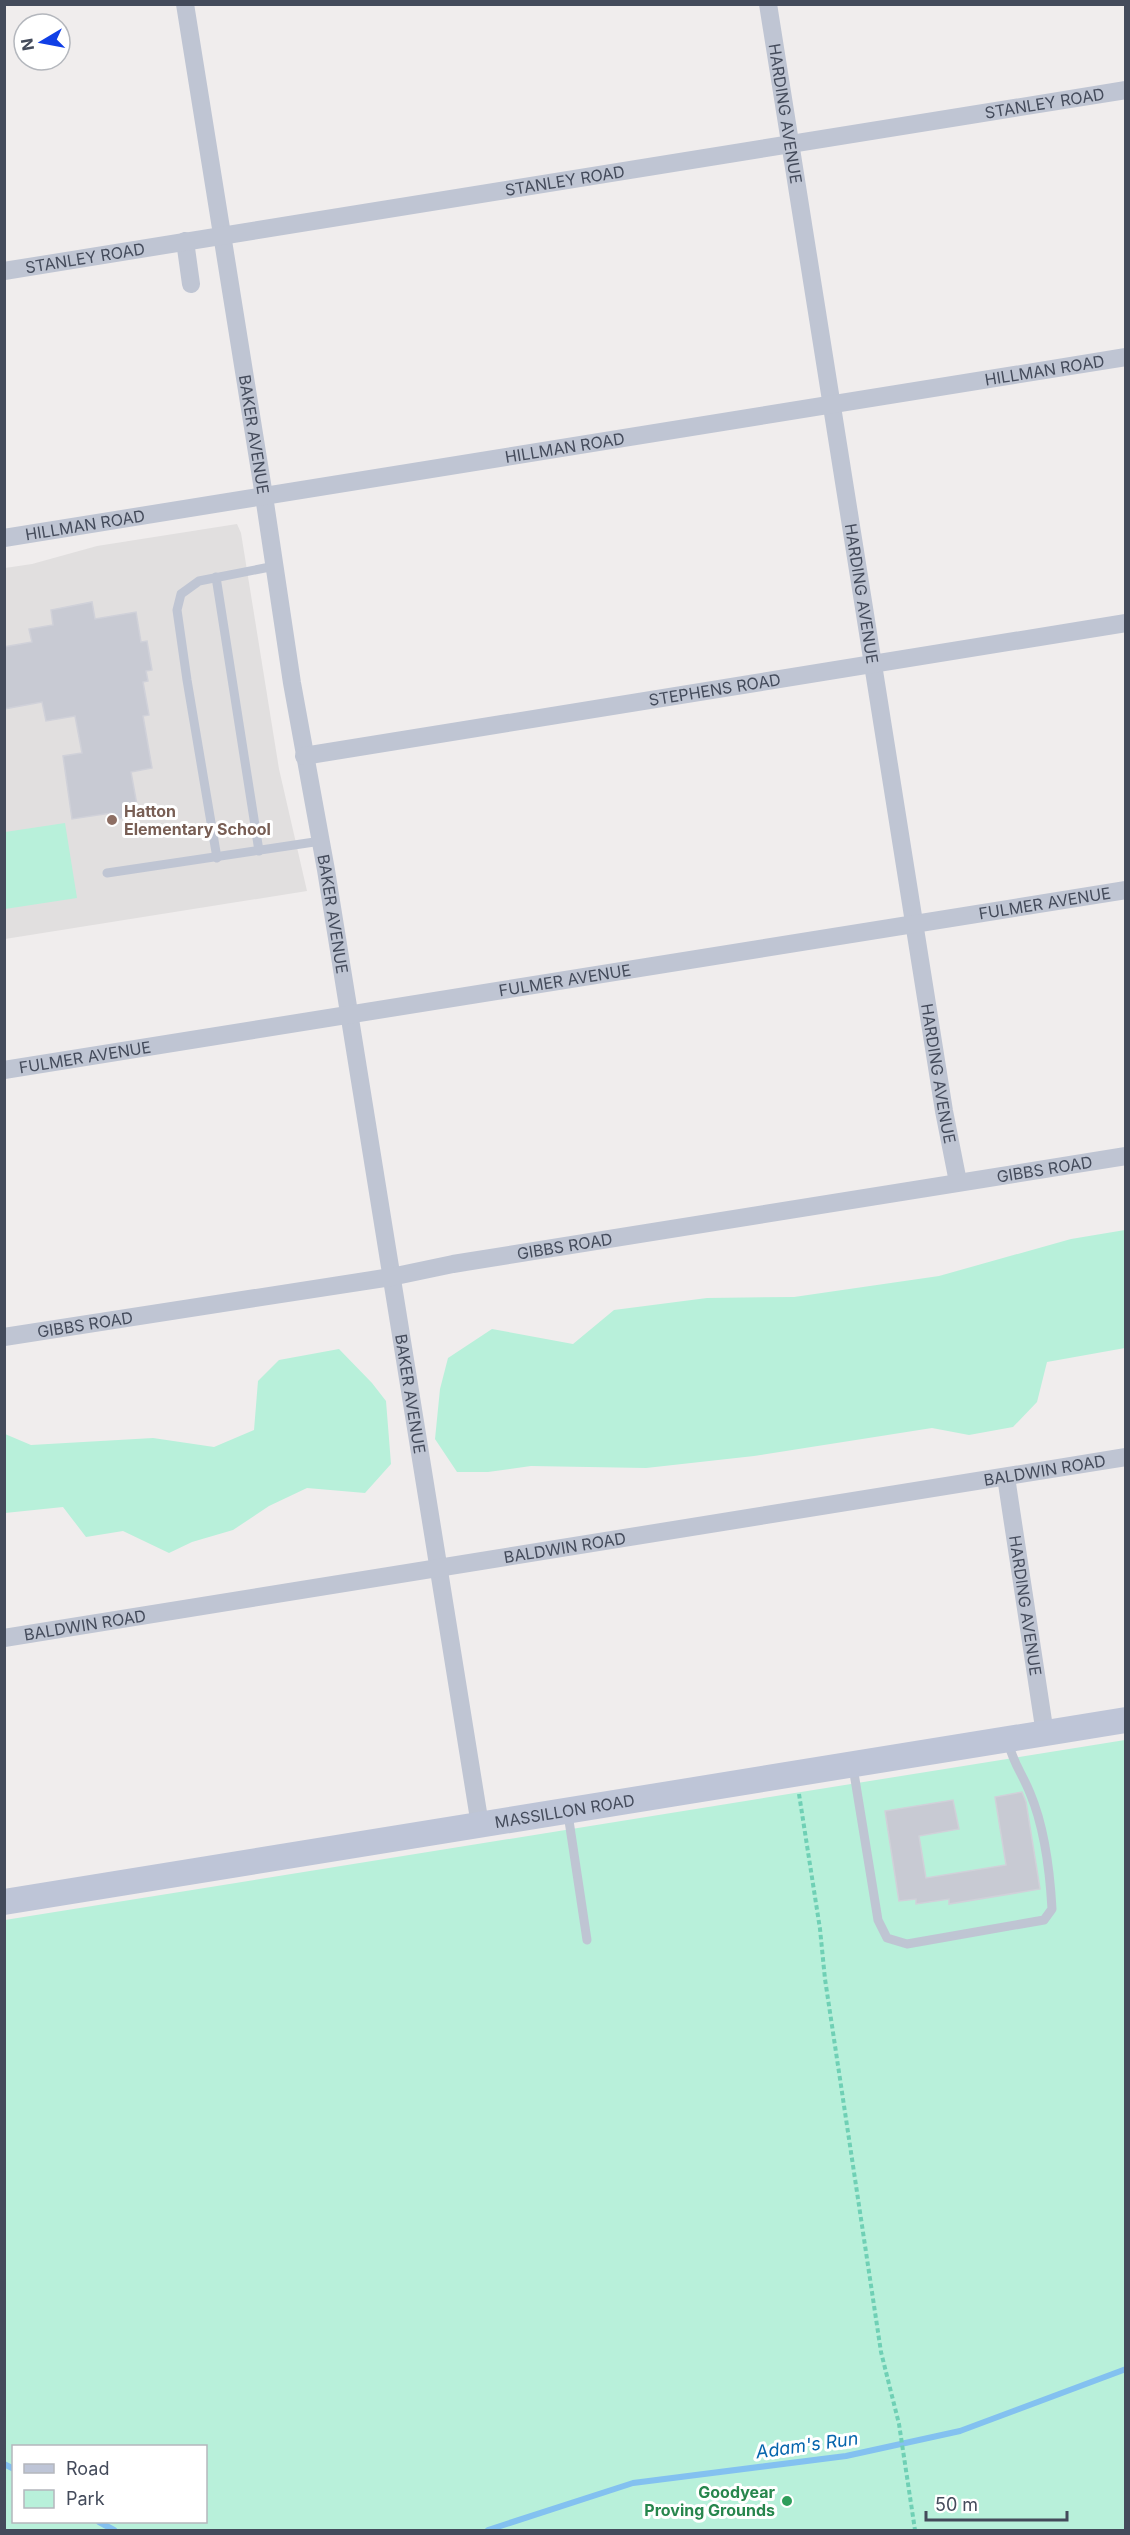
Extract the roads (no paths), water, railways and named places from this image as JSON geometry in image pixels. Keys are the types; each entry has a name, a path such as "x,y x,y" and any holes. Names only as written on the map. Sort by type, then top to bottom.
{"street":[{"name":"BAKER AVENUE","path":"185,4 304,756 321,841 480,1825"},
{"name":"HARDING AVENUE","path":"768,4 831,406 958,1182"},
{"name":"STANLEY ROAD","path":"4,271 1125,90"},
{"path":"185,241 191,284"},
{"name":"HILLMAN ROAD","path":"4,538 1125,357"},
{"name":"STEPHENS ROAD","path":"304,756 1125,623"},
{"name":"FULMER AVENUE","path":"4,1071 1125,890"},
{"name":"GIBBS ROAD","path":"4,1337 390,1277 453,1264 1125,1156"},
{"name":"BALDWIN ROAD","path":"4,1638 1125,1456"},
{"name":"HARDING AVENUE","path":"1006,1477 1045,1734"},
{"name":"MASSILLON ROAD","path":"4,1902 1125,1720"}],"lane":[{"path":"218,858 177,610 181,594 199,581 275,566"},
{"path":"216,577 259,851"},
{"path":"106,873 321,841"},
{"path":"853,1765 878,1920 887,1938 908,1944 1044,1920 1052,1909 1051,1888 1039,1821 1030,1793 1013,1762 1008,1740"},
{"path":"568,1811 587,1940"}],"waterway":[{"name":"Adam's Run","path":"488,2530 633,2483 846,2456 960,2431 1126,2369"},
{"name":"Adam's Run","path":"4,2464 12,2468"},
{"name":"Adam's Run","path":"101,2523 114,2530"}],"place":[{"name":"Hatton Elementary School","path":"112,820"},
{"name":"Goodyear Proving Grounds","path":"787,2501"}]}
